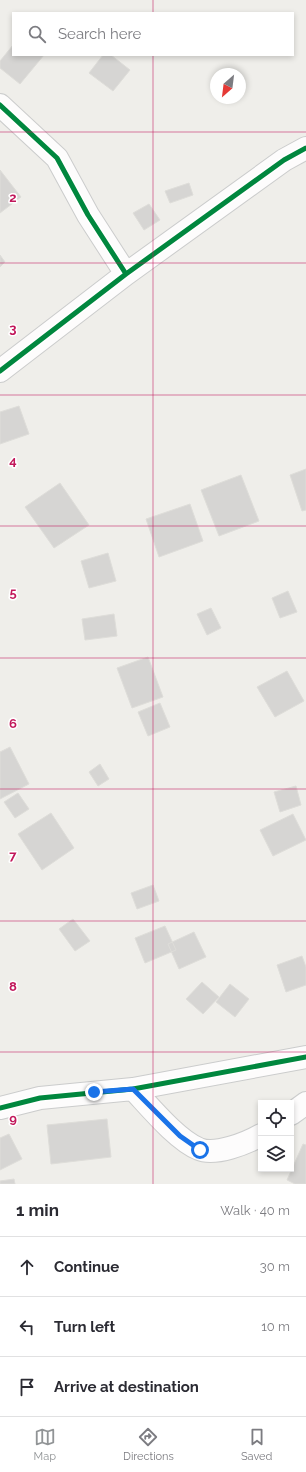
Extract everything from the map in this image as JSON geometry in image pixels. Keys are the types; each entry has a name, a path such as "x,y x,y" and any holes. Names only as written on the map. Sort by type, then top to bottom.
{"street":[{"path":"0,105 57,158 88,214 126,274"},
{"path":"0,371 126,274 284,160 306,148"},
{"path":"0,1108 40,1098 133,1089 306,1057"},
{"path":"133,1089 180,1136 200,1150 229,1150 259,1136"},
{"path":"294,1112 306,1103"}],"building":[{"path":"12,46 12,56 43,56 20,84 0,68 0,61"},
{"path":"102,56 112,56 130,70 113,91 89,73"},
{"path":"0,170 21,197 0,213"},
{"path":"189,183 193,195 170,203 165,191"},
{"path":"149,204 160,220 144,230 133,213"},
{"path":"0,255 5,262 0,267"},
{"path":"19,406 29,434 0,444 0,412"},
{"path":"306,469 306,510 302,511 290,475"},
{"path":"241,475 259,521 219,536 201,490"},
{"path":"60,483 89,525 54,548 25,507"},
{"path":"190,504 203,541 159,557 146,519"},
{"path":"108,553 116,581 89,588 81,561"},
{"path":"288,591 297,612 280,618 272,598"},
{"path":"211,608 221,628 207,635 197,614"},
{"path":"114,614 117,636 85,640 82,619"},
{"path":"148,657 163,697 132,708 117,668"},
{"path":"287,671 304,701 275,717 257,687"},
{"path":"160,703 170,727 148,736 138,712"},
{"path":"10,747 29,784 0,799 0,752"},
{"path":"100,764 109,779 98,786 89,772"},
{"path":"296,786 301,805 280,812 274,792"},
{"path":"18,793 29,809 15,818 4,802"},
{"path":"51,813 74,848 42,870 18,834"},
{"path":"293,814 306,840 273,856 260,830"},
{"path":"153,885 159,901 137,909 131,893"},
{"path":"73,919 90,941 75,951 59,929"},
{"path":"165,926 176,950 145,963 135,938"},
{"path":"194,932 206,957 179,969 168,944"},
{"path":"302,956 306,967 306,985 286,992 277,965"},
{"path":"202,982 219,997 203,1014 186,999"},
{"path":"230,984 249,999 235,1017 216,1002"},
{"path":"107,1119 111,1157 51,1164 47,1125"},
{"path":"9,1134 22,1159 0,1170 0,1138"},
{"path":"303,1144 306,1145 306,1184 295,1184 287,1180 291,1172 294,1172 294,1164"},
{"path":"14,1179 15,1184 0,1184 0,1181"}],"cycle path":[{"path":"0,105 57,158 88,215 126,274"},
{"path":"0,371 126,274 284,160 306,148"},
{"path":"0,1108 40,1098 133,1089 306,1057"}],"route":[{"path":"94,1092 133,1089 180,1136 200,1150"}]}
